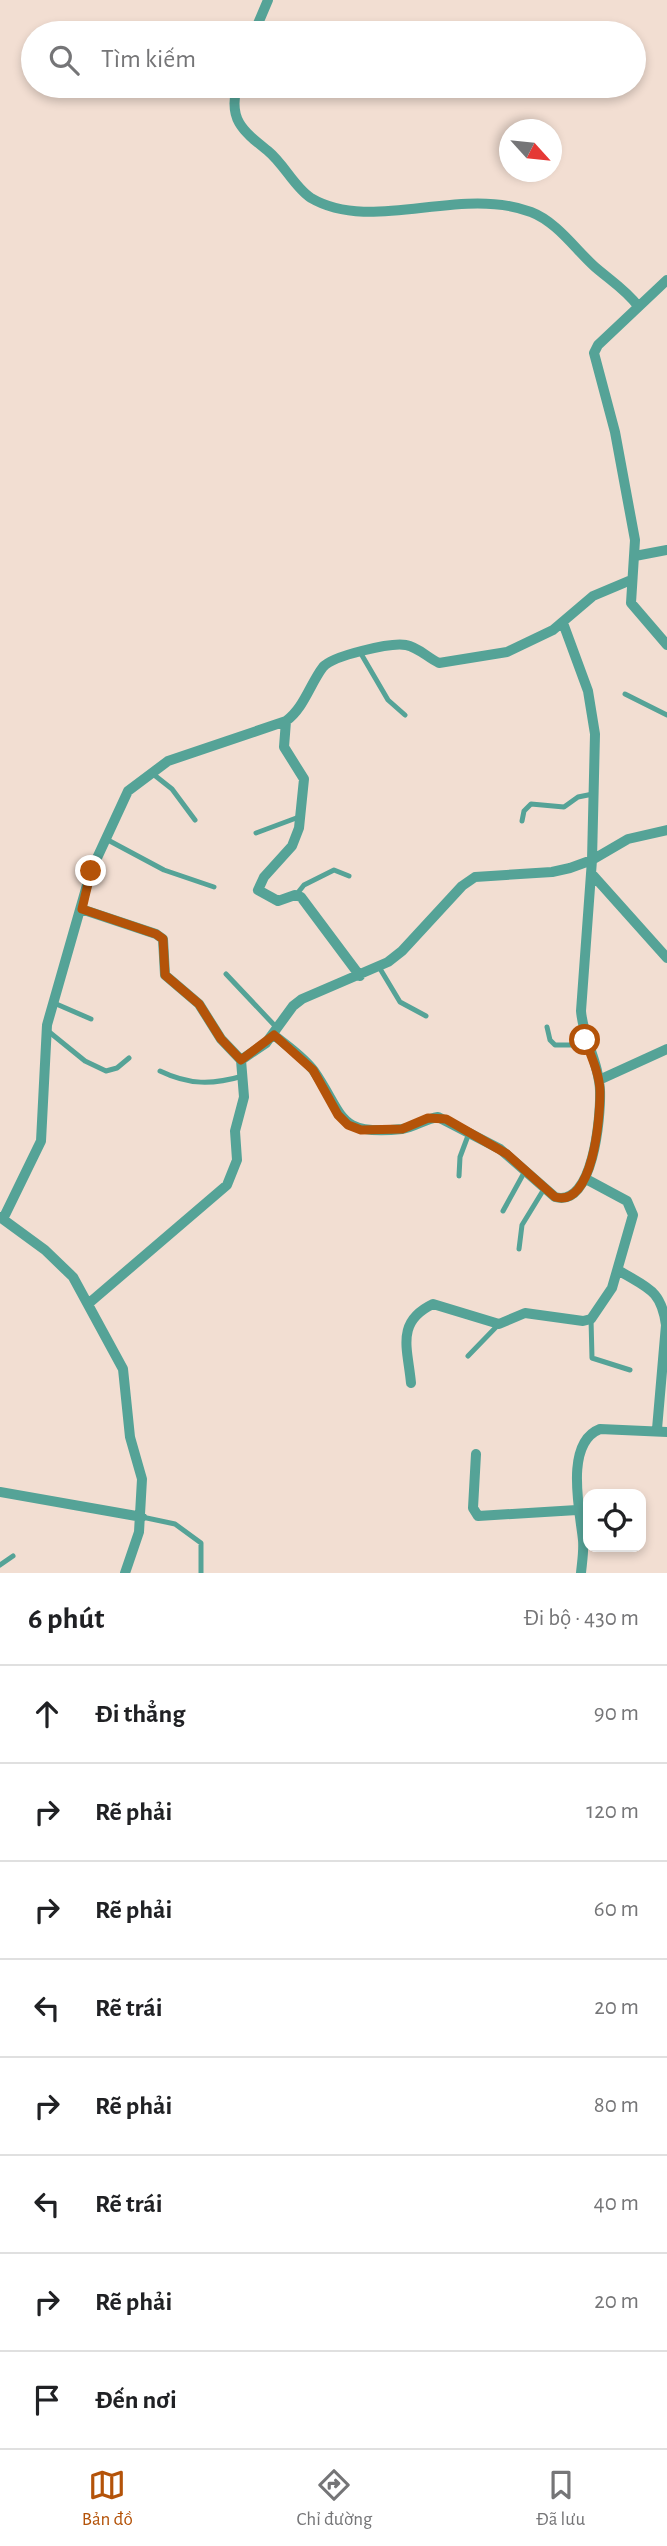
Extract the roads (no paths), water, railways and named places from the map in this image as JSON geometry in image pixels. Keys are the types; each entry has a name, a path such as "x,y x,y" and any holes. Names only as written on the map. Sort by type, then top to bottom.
{"street":[{"path":"259,21 268,0"},
{"path":"234,98 238,122 283,164 308,196 344,210 364,212 446,203 483,203 533,212 558,229 595,267 630,295 638,306"},
{"path":"667,280 638,306 594,353 615,432 635,556 631,603 636,613 667,645"},
{"path":"635,556 667,550"},
{"path":"125,1573 142,1517 142,1479 130,1437 123,1369 88,1304 61,1263 1,1220 41,1141 47,1030 91,871 128,791 150,773 182,755 286,721 298,709 325,664 334,658 407,645 431,660 448,664 507,652 563,623 593,596 631,580"},
{"path":"276,1032 313,1070 338,1115 348,1125 361,1130 402,1129 438,1117 507,1154 544,1189 564,1200 573,1197 586,1179 596,1132 599,1080 582,1044 580,1011 592,860 593,712 563,623"},
{"path":"286,721 284,747 304,779 297,837 264,877 258,890 278,901 295,895 306,901 360,976"},
{"path":"241,1060 276,1032 293,1006 302,999 379,967 402,951 461,886 474,877 552,872 592,860 628,839 666,830"},
{"path":"591,873 667,958"},
{"path":"82,909 156,934 163,939 165,975 199,1004 221,1039 241,1060 244,1097 234,1141 237,1160 227,1185 88,1304"},
{"path":"599,1080 667,1049"},
{"path":"411,1383 405,1336 407,1326 425,1307 442,1305 499,1324 525,1313 583,1321 591,1319 604,1304 618,1270 633,1215 632,1207 619,1196 586,1179"},
{"path":"581,1573 583,1539 577,1510 580,1454 589,1433 600,1429 662,1431 666,1325 662,1301 618,1270"},
{"path":"476,1454 473,1508 478,1516 577,1510"},
{"path":"0,1492 142,1517"}],"lane":[{"path":"360,652 388,700 405,715"},
{"path":"625,694 667,715"},
{"path":"150,773 172,789 195,820"},
{"path":"522,821 524,811 531,804 564,807 578,797 593,794"},
{"path":"256,833 299,817"},
{"path":"106,839 164,870 214,887"},
{"path":"295,895 304,885 334,870 349,876"},
{"path":"379,967 400,1002 426,1016"},
{"path":"226,974 276,1032"},
{"path":"54,1003 91,1019"},
{"path":"548,1027 550,1040 555,1045 582,1044"},
{"path":"47,1030 85,1061 106,1071 117,1068 129,1058"},
{"path":"160,1071 185,1082 223,1082 243,1076"},
{"path":"460,1176 460,1157 469,1133"},
{"path":"502,1211 525,1171"},
{"path":"519,1249 522,1225 544,1189"},
{"path":"591,1319 592,1358 630,1370"},
{"path":"468,1356 499,1324"},
{"path":"142,1517 175,1524 201,1543 201,1573"},
{"path":"0,1565 13,1556"}]}
